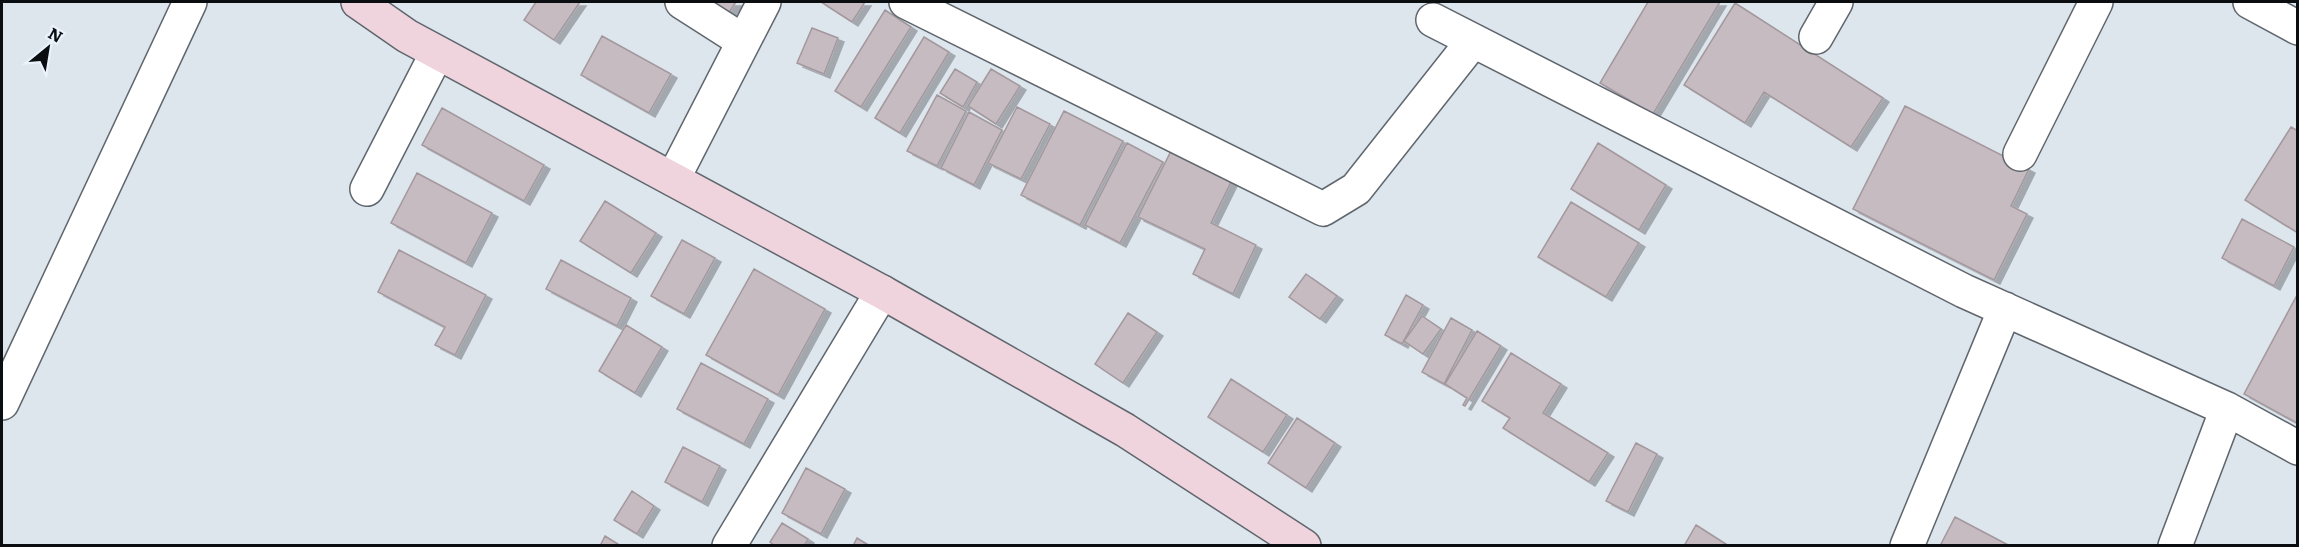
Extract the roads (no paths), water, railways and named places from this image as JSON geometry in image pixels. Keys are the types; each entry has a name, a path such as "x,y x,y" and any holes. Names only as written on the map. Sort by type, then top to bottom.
{"main road":[{"path":"358,2 407,36 437,53 882,292 1125,430 1304,546"}],"street":[{"path":"2,403 189,2"},
{"path":"682,2 743,41"},
{"path":"673,178 764,2"},
{"path":"906,2 1323,210 1356,189 1473,41"},
{"path":"1816,36 1836,2"},
{"path":"2020,154 2096,2"},
{"path":"2250,2 2298,28"},
{"path":"1432,20 1964,291 2227,409 2298,448"},
{"path":"366,189 437,53"},
{"path":"729,546 882,292"},
{"path":"1906,546 2004,309"},
{"path":"2175,546 2227,409"}]}
